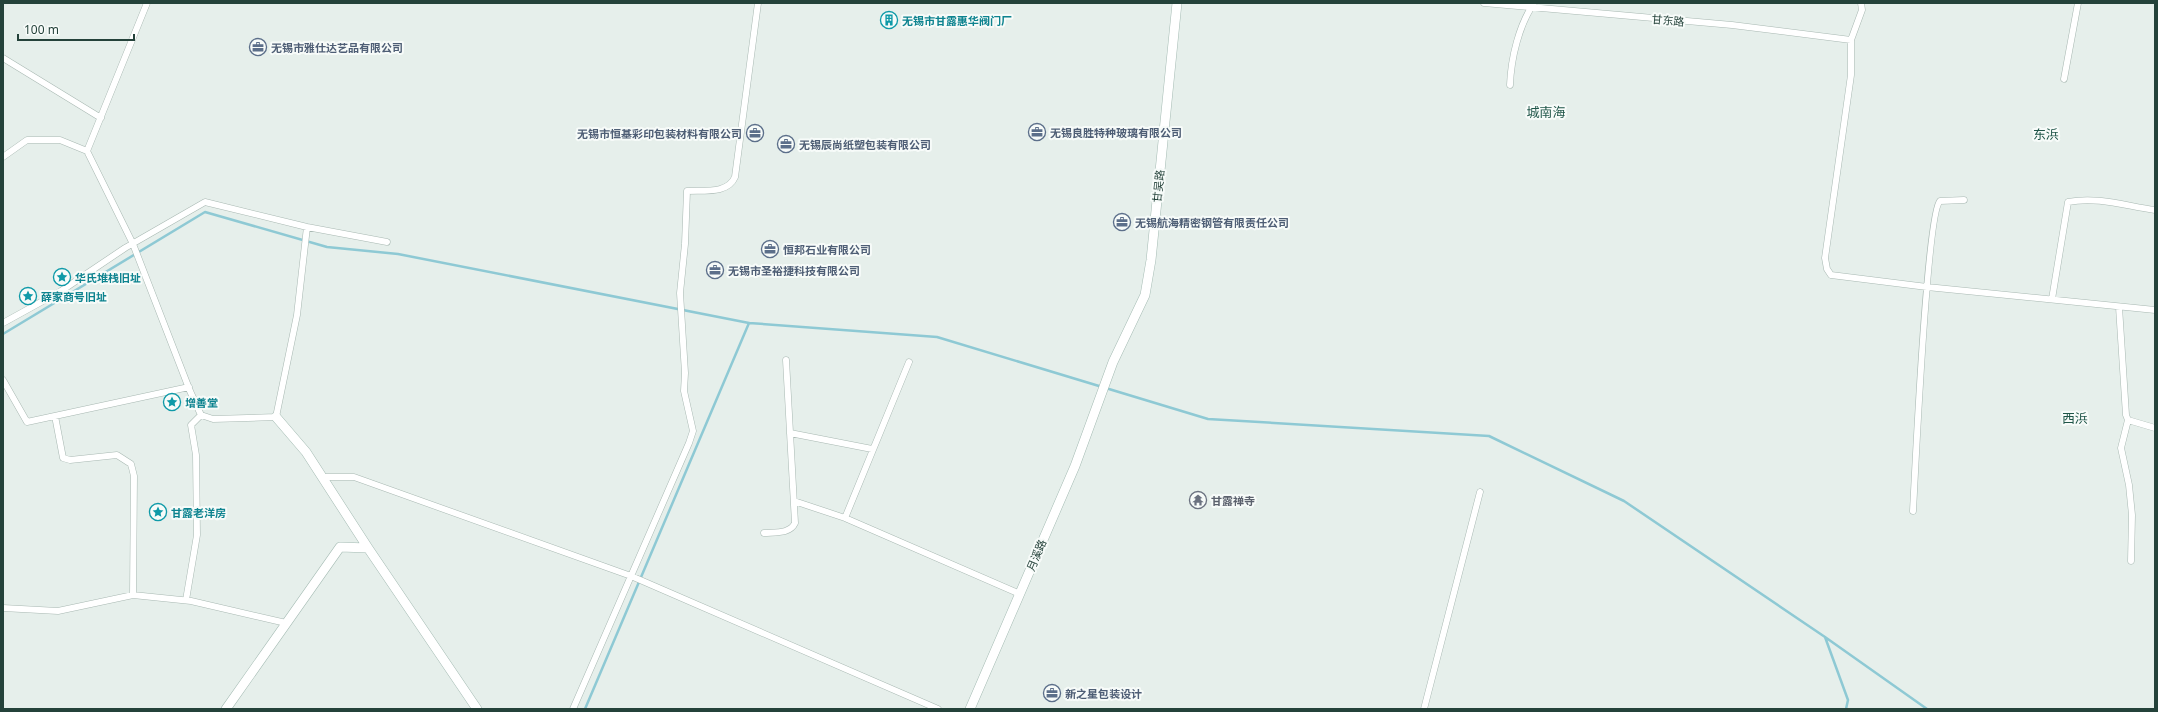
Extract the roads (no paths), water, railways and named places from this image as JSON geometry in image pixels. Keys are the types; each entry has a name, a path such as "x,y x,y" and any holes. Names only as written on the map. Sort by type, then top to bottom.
{"street":[{"path":"87,151 147,3"},
{"path":"573,709 634,576 690,443 693,432 684,391 685,366 680,293 685,244 687,191 724,189 732,184 735,177 758,3"},
{"name":"甘吴路","path":"1098,399 1113,362 1144,295 1151,260 1176,3"},
{"name":"甘东路","path":"1484,3 1532,5 1851,40"},
{"path":"1861,3 1862,10 1851,40 1851,75 1825,258 1826,269 1832,275 1927,287 2155,310"},
{"path":"2064,79 2078,3"},
{"path":"1510,85 1510,70 1526,14 1532,5"},
{"path":"3,58 101,118"},
{"path":"3,157 27,140 60,140 87,151 134,246 201,415 213,419 276,417"},
{"path":"1913,511 1927,287 1937,203 1944,200 1964,200"},
{"path":"2052,299 2068,202 2080,200 2099,200 2155,210"},
{"path":"3,323 61,290 205,202 307,228 387,242"},
{"path":"276,417 297,315 307,228"},
{"path":"2119,307 2128,420 2122,448 2129,485 2132,515 2131,561"},
{"path":"764,533 789,530 793,528 795,522 786,360"},
{"path":"844,518 909,362"},
{"path":"3,380 27,422 189,387"},
{"name":"月溪路","path":"970,709 1075,466 1098,399"},
{"path":"186,600 197,535 196,455 191,425 201,415"},
{"path":"55,416 63,458 70,460 117,455 131,464 134,476 133,594"},
{"path":"276,417 306,452 368,548 477,709"},
{"path":"2128,420 2155,428"},
{"path":"790,433 872,449"},
{"path":"322,477 354,477 634,576 938,709"},
{"path":"1424,709 1480,492"},
{"path":"794,502 844,518 1020,594"},
{"path":"226,709 340,547 368,548"},
{"path":"3,608 58,611 133,594 186,600 286,623"}],"waterway":[{"path":"3,334 205,212 327,247 398,254 749,323 937,337 1208,419 1489,436 1624,501 1825,637"},
{"path":"585,709 749,323"},
{"path":"1846,709 1848,700 1825,637 1927,709"}],"place":[{"name":"无锡市甘露惠华阀门厂","path":"889,20"},
{"name":"无锡市雅仕达艺品有限公司","path":"258,47"},
{"name":"无锡良胜特种玻璃有限公司","path":"1037,132"},
{"name":"无锡市恒基彩印包装材料有限公司","path":"755,133"},
{"name":"无锡辰尚纸塑包装有限公司","path":"786,144"},
{"name":"无锡航海精密钢管有限责任公司","path":"1122,222"},
{"name":"恒邦石业有限公司","path":"770,249"},
{"name":"无锡市圣裕捷科技有限公司","path":"715,270"},
{"name":"华氏堆栈旧址","path":"62,277"},
{"name":"薛家商号旧址","path":"28,296"},
{"name":"增善堂","path":"172,402"},
{"name":"甘露禅寺","path":"1198,500"},
{"name":"甘露老洋房","path":"158,512"},
{"name":"新之星包装设计","path":"1052,693"}],"district":[{"name":"城南海","path":"1546,112"},
{"name":"东浜","path":"2046,134"},
{"name":"西浜","path":"2075,418"}]}
